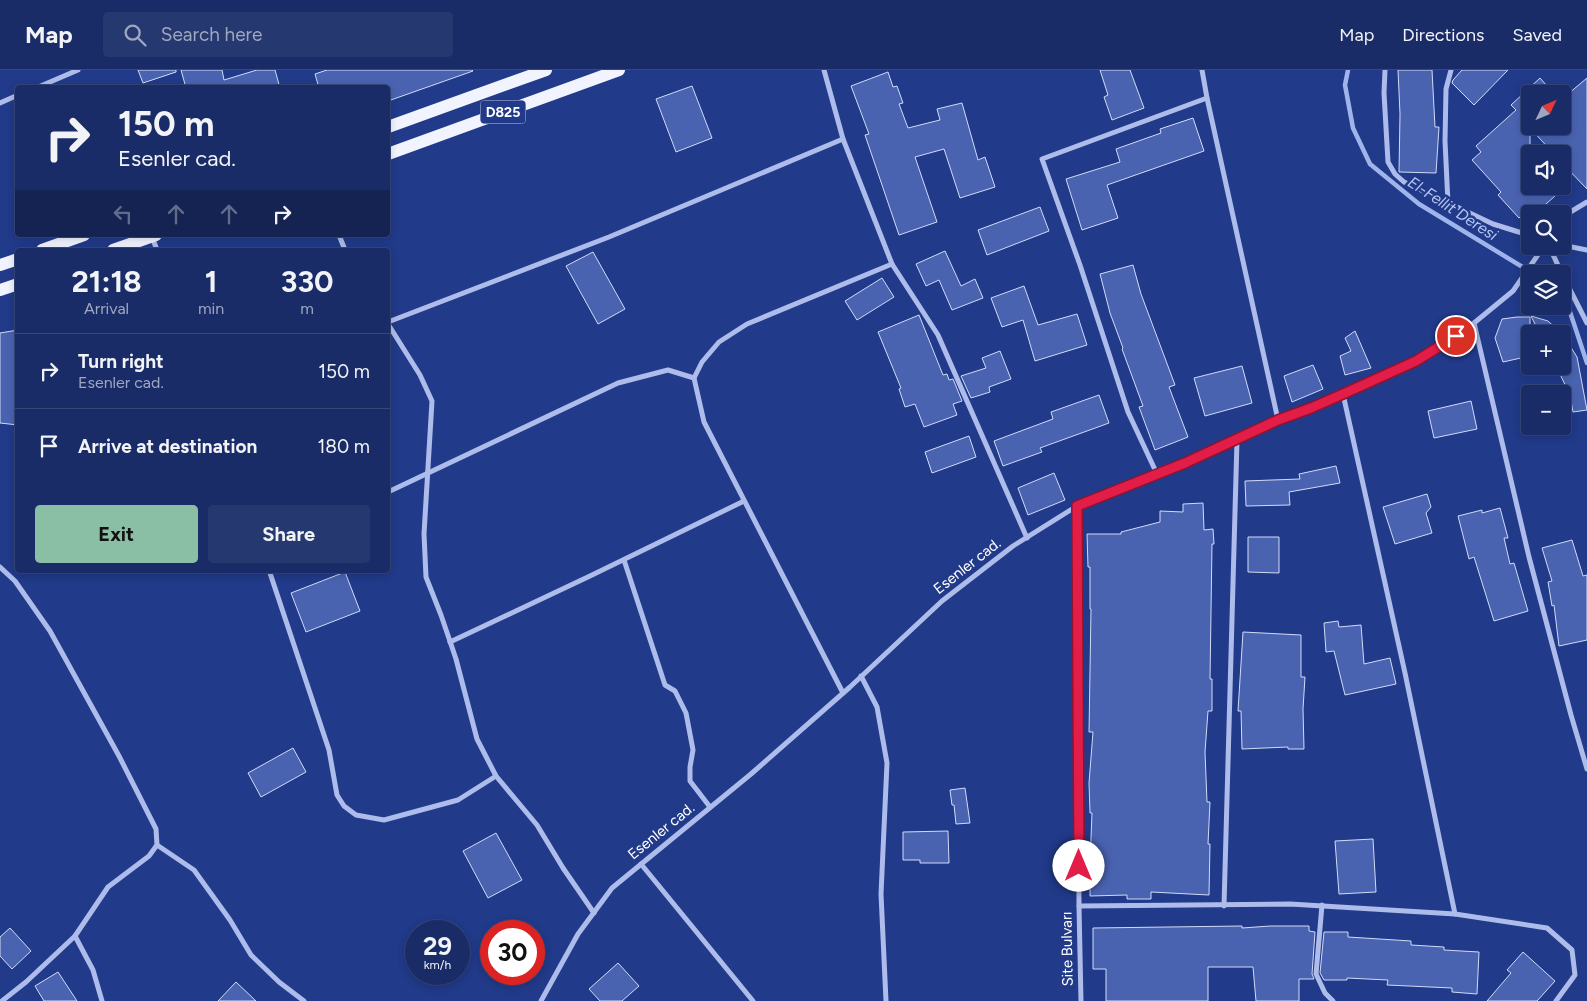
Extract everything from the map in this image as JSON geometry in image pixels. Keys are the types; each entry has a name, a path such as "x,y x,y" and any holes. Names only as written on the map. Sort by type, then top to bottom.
{"main road":[{"name":"D825","path":"390,126 546,70"},
{"name":"D825","path":"390,153 619,70"},
{"path":"48,248 78,237"},
{"path":"119,248 151,237"},
{"path":"0,265 15,260"},
{"path":"0,290 15,285"}],"street":[{"path":"43,85 78,70"},
{"path":"824,70 843,139 892,264 938,335 1027,538"},
{"path":"1202,70 1278,420"},
{"path":"1385,70 1384,101 1388,162 1394,174 1404,182 1493,224 1521,233"},
{"path":"1448,203 1446,89 1451,70"},
{"path":"0,102 15,96"},
{"path":"1157,474 1128,412 1080,265 1042,158 1207,98"},
{"path":"390,322 609,236 843,139"},
{"path":"1571,212 1587,202"},
{"path":"1571,247 1587,250"},
{"name":"Esenler cad.","path":"542,1001 578,934 612,888 751,774 843,693 942,601 1014,546 1077,506 1237,440 1278,420 1311,408 1416,361 1474,323 1513,291 1537,255"},
{"path":"843,693 704,422 694,378 702,362 719,342 747,324 892,264"},
{"path":"1571,292 1587,323"},
{"path":"1474,323 1529,557 1587,769"},
{"path":"390,326 420,375 432,402 424,534 426,577 450,642 477,739 496,776 537,825 562,868 594,913"},
{"path":"390,491 618,383 668,370 694,378"},
{"path":"1343,394 1405,672 1455,914"},
{"path":"1224,906 1237,440"},
{"path":"450,642 744,501"},
{"name":"Site Bulvarı","path":"1077,506 1081,1001"},
{"path":"624,560 665,685 675,691 686,713 693,750 690,781 710,807"},
{"path":"0,567 15,581 50,631 119,756 156,829 156,845 149,856 108,887 75,936 26,982 2,1001"},
{"path":"270,573 328,750 337,795 344,806 356,815 384,820 458,800 496,776"},
{"path":"861,676 877,707 887,763 881,894 886,1001"},
{"path":"156,845 194,870 230,920 251,955 279,982 304,1001"},
{"path":"641,864 754,1001"},
{"path":"1322,905 1316,974 1325,992 1333,1001"},
{"path":"1079,906 1322,905 1455,914 1547,928 1572,950 1575,975 1556,1001"},
{"path":"75,936 94,970 102,1001"}],"building":[{"path":"138,70 176,70 176,72 143,83"},
{"path":"181,70 222,70 224,80 257,70 275,70 279,85 185,85"},
{"path":"327,70 473,71 390,100 390,85 318,85 315,74"},
{"path":"1100,70 1130,70 1144,108 1112,120 1104,97 1108,95"},
{"path":"1398,70 1432,70 1435,127 1439,127 1436,173 1399,172 1400,114"},
{"path":"1462,70 1508,70 1474,105 1452,83"},
{"path":"888,72 893,87 897,86 903,103 899,104 908,128 940,120 937,109 962,103 978,160 985,157 995,187 960,198 944,149 915,157 937,222 899,235 865,135 869,134 851,86"},
{"path":"1540,78 1546,85 1532,85"},
{"path":"1587,78 1587,189 1571,172 1571,145 1546,145 1536,135 1571,135 1571,91"},
{"path":"692,86 712,138 676,152 656,99"},
{"path":"1521,96 1521,135 1530,135 1530,145 1521,145 1521,195 1556,195 1545,205 1521,205 1521,216 1519,218 1498,195 1501,192 1472,160 1481,152 1476,146 1516,110 1511,105"},
{"path":"1193,118 1204,151 1107,185 1118,218 1082,230 1066,179 1120,162 1116,149 1161,133 1160,129"},
{"path":"1040,207 1049,231 987,255 978,230"},
{"path":"945,251 961,286 975,279 983,298 952,310 939,280 926,286 916,264"},
{"path":"593,252 625,309 598,324 566,266"},
{"path":"1133,265 1141,294 1175,385 1169,387 1188,437 1155,450 1139,407 1143,406 1110,313 1100,274"},
{"path":"882,278 894,297 857,320 845,301"},
{"path":"1024,286 1038,325 1077,314 1087,345 1035,361 1023,320 1002,327 991,298"},
{"path":"919,315 943,375 947,374 949,380 953,379 962,401 953,404 957,415 924,427 915,404 905,407 899,389 901,388 878,332"},
{"path":"1531,316 1548,321 1552,325 1536,325"},
{"path":"1530,317 1530,325 1521,325 1521,358 1503,362 1495,338 1502,319"},
{"path":"15,330 15,425 0,423 0,333"},
{"path":"1355,331 1371,368 1345,375 1340,356 1351,351 1345,338"},
{"path":"1571,347 1577,357 1587,410 1573,412 1571,385 1565,385 1560,375 1571,375"},
{"path":"1000,351 1011,379 989,387 990,392 971,398 961,376 986,368 982,358"},
{"path":"1313,365 1323,389 1292,402 1284,376"},
{"path":"1242,366 1252,403 1205,416 1194,378"},
{"path":"1099,395 1109,423 1040,448 1042,452 1003,466 994,441 1053,419 1051,412"},
{"path":"1471,401 1477,429 1434,438 1428,411"},
{"path":"969,436 976,457 932,473 925,452"},
{"path":"1336,466 1340,483 1289,492 1290,505 1246,506 1245,481 1300,479 1299,474"},
{"path":"1054,473 1065,500 1028,515 1018,488"},
{"path":"1427,494 1431,507 1426,513 1432,533 1395,544 1383,507"},
{"path":"1203,503 1204,530 1213,529 1214,544 1212,544 1210,679 1212,679 1212,711 1208,711 1205,752 1207,802 1210,802 1208,844 1210,844 1209,895 1151,892 1151,899 1127,899 1127,895 1090,896 1092,813 1090,813 1089,783 1093,732 1089,732 1091,609 1087,534 1121,534 1121,532 1160,522 1160,511 1183,512 1183,504"},
{"path":"1500,508 1508,538 1504,538 1510,564 1514,563 1528,611 1494,621 1474,557 1469,559 1458,516 1482,510 1482,513"},
{"path":"1248,537 1279,537 1279,573 1248,572"},
{"path":"1572,540 1583,576 1587,575 1587,640 1559,646 1554,605 1552,606 1548,582 1552,581 1542,548"},
{"path":"345,573 360,611 306,632 291,593"},
{"path":"1338,621 1339,627 1361,625 1364,664 1390,658 1396,684 1345,695 1334,651 1326,652 1324,623"},
{"path":"1243,632 1301,635 1301,677 1305,677 1303,709 1304,749 1288,749 1288,747 1242,749 1241,711 1238,711"},
{"path":"293,748 306,772 261,797 248,773"},
{"path":"965,788 970,823 956,824 950,790"},
{"path":"948,831 949,863 920,863 920,860 903,860 903,832"},
{"path":"496,833 522,880 488,898 463,851"},
{"path":"1373,839 1376,892 1339,894 1335,841"},
{"path":"1242,926 1242,928 1309,926 1309,931 1315,932 1312,974 1314,979 1299,979 1299,1001 1256,1001 1253,967 1208,967 1208,1001 1106,1001 1106,969 1093,969 1093,928"},
{"path":"10,928 31,951 12,969 0,956 0,937"},
{"path":"1324,932 1348,932 1348,937 1411,941 1411,945 1444,947 1444,950 1479,952 1477,994 1452,992 1452,988 1387,985 1388,980 1347,978 1347,980 1324,980 1320,973"},
{"path":"1523,952 1555,981 1537,1001 1487,1001 1511,973 1507,970"},
{"path":"618,963 639,986 622,1001 600,1001 589,989"},
{"path":"58,972 77,1001 44,1001 35,986"},
{"path":"236,982 256,1001 218,1001"}],"waterway":[{"name":"El-Fellit Deresi","path":"1348,70 1345,85 1353,128 1370,164 1419,204 1521,266"},
{"name":"El-Fellit Deresi","path":"1571,315 1587,363"}],"route":[{"path":"1079,866 1077,506 1185,463 1278,420 1343,394 1416,361 1456,336"}]}
